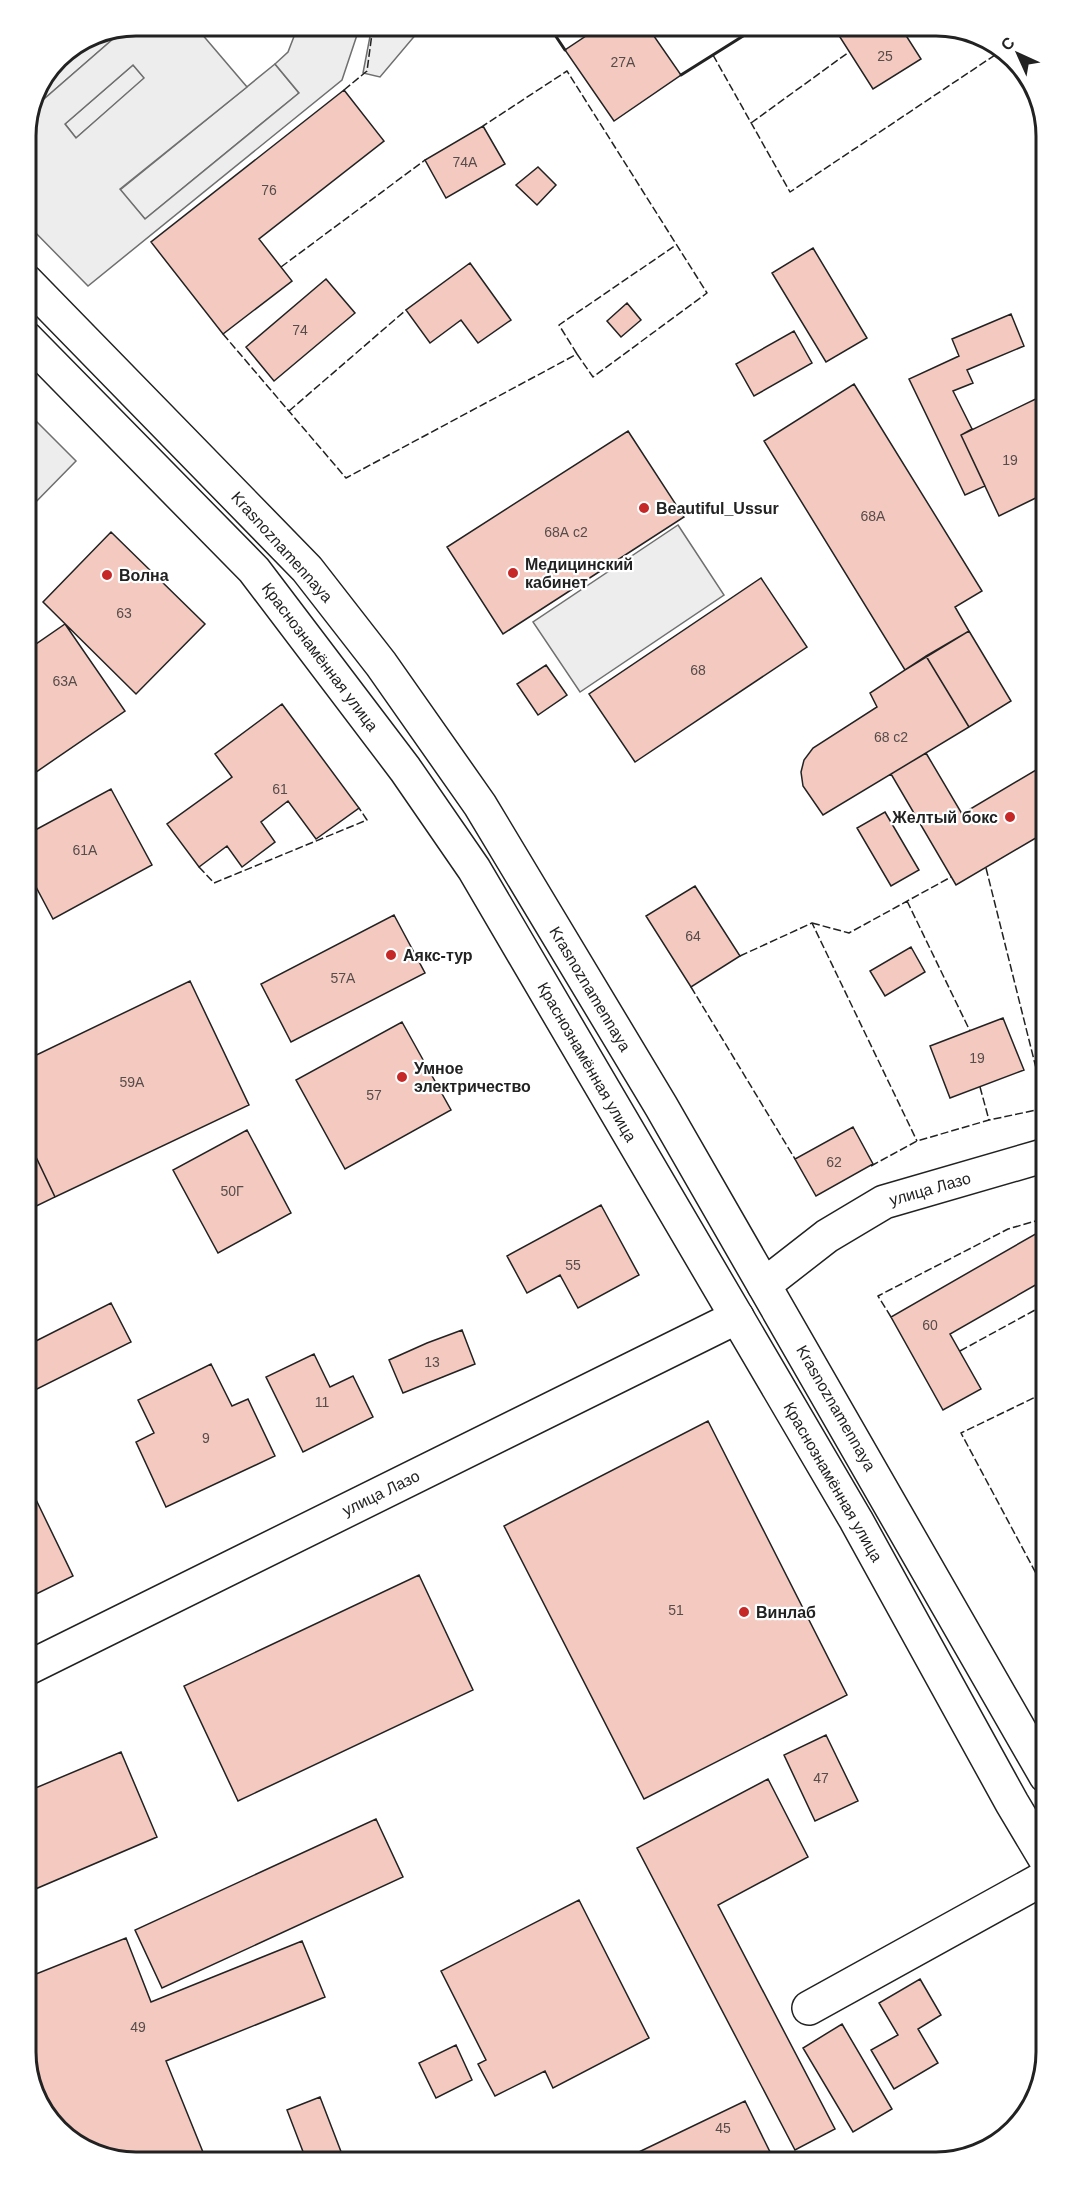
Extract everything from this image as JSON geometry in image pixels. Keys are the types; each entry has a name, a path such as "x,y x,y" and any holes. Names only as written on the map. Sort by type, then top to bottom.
{"main road":[{"name":"Krasnoznamennaya","path":"36,291 307,569 381,664 484,811 661,1106 1036,1757"},
{"name":"Краснознамённая улица","path":"36,348 254,570 405,769 474,869 856,1520 1036,1841"},
{"path":"448,831 484,811"},
{"name":"улица Лазо","path":"764,1285 827,1236 884,1202 1036,1158"},
{"name":"улица Лазо","path":"36,1664 737,1317"},
{"path":"965,1718 1003,1699"},
{"path":"809,2008 1036,1883"}],"shaded area":[{"path":"136,36 204,36 247,87 120,189 145,219 299,93 275,64 288,52 294,36 357,36 342,80 88,286 36,233 36,129 43,98 113,39","holes":["133,65 144,78 76,138 65,124"]},
{"path":"370,36 415,36 380,77 363,73"},
{"path":"113,39 44,99 57,75 70,61 86,49"},
{"path":"275,64 299,93 145,219 120,190"},
{"path":"133,65 145,78 76,138 65,124"},
{"path":"36,421 76,461 36,502"},
{"path":"678,525 724,595 580,692 533,622"}],"building":[{"path":"586,36 654,36 681,75 614,121 565,50"},
{"path":"839,36 906,36 921,59 873,89"},
{"path":"344,90 384,141 259,239 292,281 223,334 151,242"},
{"path":"483,126 505,164 446,198 425,160"},
{"path":"538,167 556,185 537,205 516,185"},
{"path":"813,248 867,338 826,362 772,273"},
{"path":"470,263 511,320 478,343 461,320 430,343 406,310"},
{"path":"326,279 355,313 274,381 246,347"},
{"path":"627,303 641,320 621,337 607,321"},
{"path":"1011,314 1024,346 967,370 973,383 953,391 972,429 961,435 985,486 965,495 909,379 959,356 952,339"},
{"path":"794,331 812,363 754,396 736,364"},
{"path":"854,384 982,591 955,607 969,631 905,670 764,441"},
{"path":"1036,399 1036,498 999,516 961,435"},
{"path":"628,431 684,517 503,634 447,547"},
{"path":"111,532 205,624 136,694 43,602"},
{"path":"761,578 807,647 635,762 589,694"},
{"path":"65,624 125,711 36,772 36,644"},
{"path":"969,631 1011,701 969,727 926,656"},
{"path":"926,656 969,727 823,815 803,786 801,772 804,760 813,748 877,707 870,693"},
{"path":"546,665 567,695 538,715 517,684"},
{"path":"282,704 359,808 316,839 288,801 261,822 275,842 242,867 227,846 199,867 167,824 232,777 215,754"},
{"path":"926,753 962,814 1036,770 1036,838 956,885 891,774"},
{"path":"111,789 152,865 53,919 36,887 36,830"},
{"path":"885,812 919,870 891,886 857,828"},
{"path":"695,886 740,956 691,987 646,916"},
{"path":"394,915 425,973 291,1042 261,984"},
{"path":"911,947 925,972 885,996 870,971"},
{"path":"190,981 249,1105 55,1197 36,1157 36,1055"},
{"path":"1003,1018 1024,1070 950,1098 930,1046"},
{"path":"402,1022 451,1110 345,1169 296,1080"},
{"path":"853,1127 873,1164 816,1196 795,1159"},
{"path":"247,1130 291,1213 218,1253 173,1170"},
{"path":"36,1157 55,1197 36,1206"},
{"path":"601,1205 639,1275 578,1308 560,1275 527,1293 507,1256"},
{"path":"1036,1234 1036,1285 950,1334 981,1389 943,1410 891,1317"},
{"path":"111,1303 131,1342 36,1390 36,1341"},
{"path":"462,1330 475,1364 403,1393 389,1360"},
{"path":"314,1354 330,1387 353,1376 373,1417 303,1452 266,1377"},
{"path":"211,1364 232,1406 248,1399 275,1456 166,1507 136,1442 154,1433 138,1400"},
{"path":"708,1421 847,1695 644,1799 504,1526"},
{"path":"36,1500 73,1576 36,1594"},
{"path":"419,1575 473,1690 238,1801 184,1686"},
{"path":"826,1735 858,1801 815,1821 784,1755"},
{"path":"121,1752 157,1837 36,1889 36,1788"},
{"path":"768,1779 808,1857 718,1905 835,2129 795,2150 637,1848"},
{"path":"376,1819 403,1877 162,1988 135,1930"},
{"path":"579,1900 649,2038 553,2088 545,2071 495,2096 478,2064 486,2060 441,1971"},
{"path":"126,1938 151,2002 302,1941 325,1997 166,2061 203,2152 129,2152 104,2147 80,2135 65,2123 49,2102 38,2072 36,1974"},
{"path":"920,1979 941,2015 918,2029 938,2063 894,2089 871,2050 898,2035 879,2003"},
{"path":"842,2024 892,2109 853,2132 803,2048"},
{"path":"456,2045 472,2080 436,2098 419,2063"},
{"path":"320,2097 341,2152 303,2152 287,2110"},
{"path":"745,2101 770,2152 639,2152"}],"fence":[{"path":"344,90 367,71 372,36"},
{"path":"751,123 849,52"},
{"path":"713,55 790,192 988,60"},
{"path":"223,334 346,478 577,354 593,377 707,293 567,71 483,126"},
{"path":"281,267 425,160"},
{"path":"577,354 559,325 676,245"},
{"path":"289,411 406,310"},
{"path":"199,867 214,883 367,820 359,808"},
{"path":"986,868 1036,1068"},
{"path":"812,923 849,933 951,877"},
{"path":"907,901 970,1031"},
{"path":"740,956 812,923 917,1141"},
{"path":"691,987 795,1159"},
{"path":"980,1087 989,1120"},
{"path":"871,1166 917,1141 989,1120 1036,1110"},
{"path":"891,1317 878,1296 1008,1229 1036,1221"},
{"path":"960,1351 1036,1309"},
{"path":"1036,1397 961,1433 1036,1573"}],"wall":[{"path":"556,36 565,50"},
{"path":"681,75 743,36"}],"place":[{"name":"Beautiful_Ussur","path":"644,508"},
{"name":"Медицинский кабинет","path":"513,573"},
{"name":"Волна","path":"107,575"},
{"name":"Желтый бокс","path":"1010,817"},
{"name":"Аякс-тур","path":"391,955"},
{"name":"Умное электричество","path":"402,1077"},
{"name":"Винлаб","path":"744,1612"}]}
